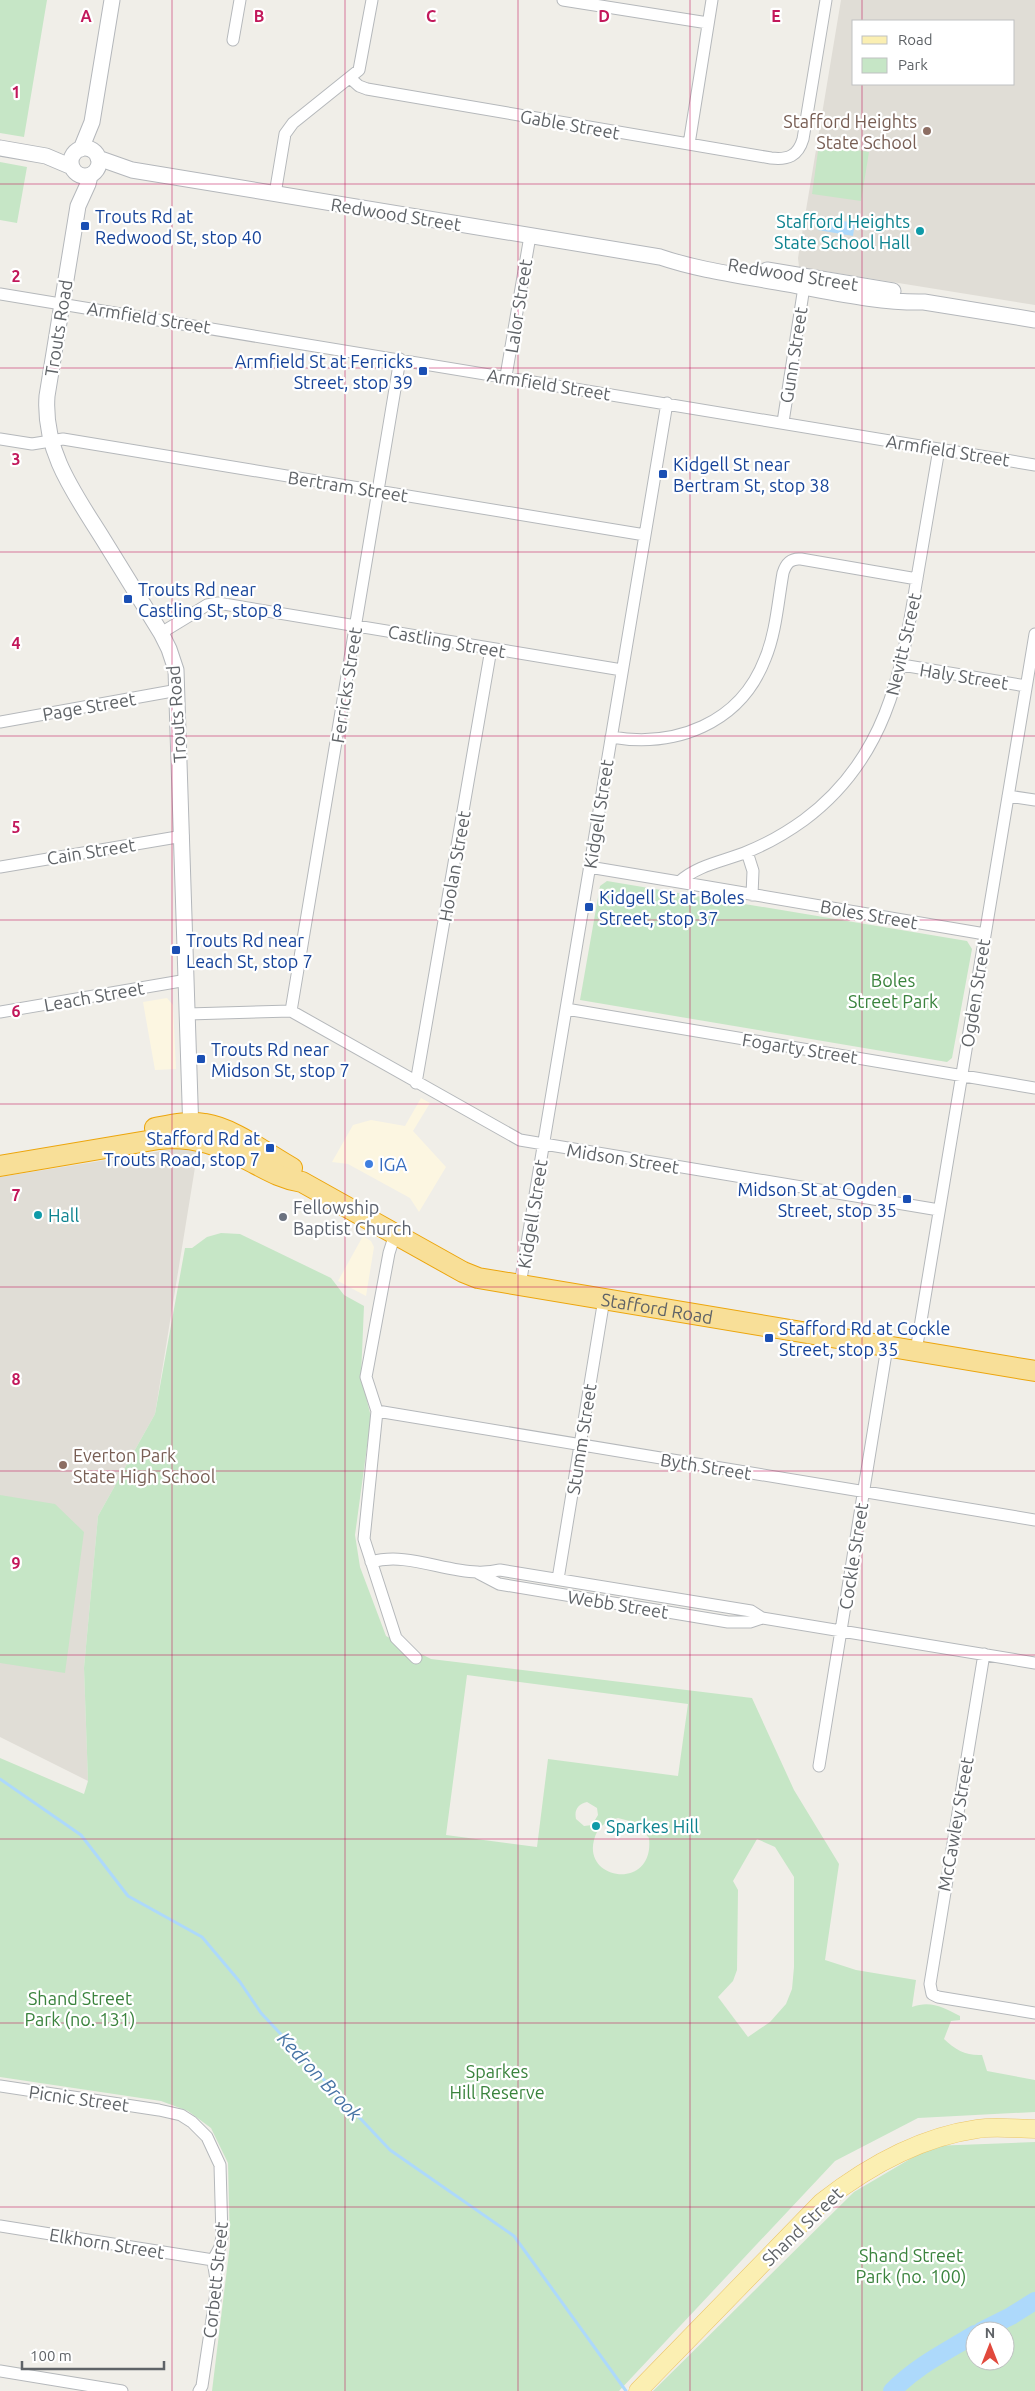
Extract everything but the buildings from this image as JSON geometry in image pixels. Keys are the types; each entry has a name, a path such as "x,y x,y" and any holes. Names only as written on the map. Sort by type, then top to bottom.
{"highway":[{"name":"Stafford Road","path":"0,1166 159,1139 206,1124 230,1132 293,1169 302,1182 463,1272 520,1285 604,1300 1035,1371"},
{"name":"Stafford Road","path":"0,1154 191,1130"}],"main road":[{"name":"Shand Street","path":"638,2391 822,2202 844,2186 886,2159 928,2141 978,2128 1035,2129"}],"street":[{"name":"Trouts Road","path":"112,0 47,396 46,417 50,440 61,470 161,633 173,659 178,690 191,1130"},
{"path":"233,40 240,0"},
{"path":"275,194 285,134 293,123 350,78 358,70 362,62 372,0"},
{"path":"563,0 612,4 708,23"},
{"path":"689,144 712,0"},
{"name":"Gable Street","path":"350,78 359,86 367,89 777,158 793,156 799,149 803,139 826,0"},
{"name":"Redwood Street","path":"0,148 660,257 683,265 804,287 906,302 924,302 1035,320"},
{"name":"Lalor Street","path":"506,376 530,236"},
{"name":"Redwood Street","path":"660,257 685,256 862,286 906,294 924,302"},
{"name":"Gunn Street","path":"782,422 804,287"},
{"name":"Armfield Street","path":"0,294 1035,464"},
{"name":"Ferricks Street","path":"291,1012 400,359"},
{"name":"Kidgell Street","path":"520,1285 667,403"},
{"name":"Bertram Street","path":"0,439 31,444 63,439 645,535"},
{"name":"Nevitt Street","path":"679,882 698,868 747,852 789,831 804,820 828,799 852,771 872,740 886,713 902,666 939,449"},
{"path":"611,736 640,740 677,736 711,722 738,701 753,682 765,660 772,636 783,573 791,560 801,559 917,579"},
{"name":"Castling Street","path":"161,633 214,603 622,670"},
{"name":"Ogden Street","path":"916,1351 1035,634"},
{"name":"Hoolan Street","path":"416,1083 491,649"},
{"name":"Haly Street","path":"902,666 1026,686"},
{"name":"Page Street","path":"0,722 178,690"},
{"path":"1008,796 1035,800"},
{"name":"Cain Street","path":"0,867 183,836"},
{"path":"747,852 752,870 752,894"},
{"path":"589,867 679,882"},
{"name":"Boles Street","path":"679,882 985,934"},
{"name":"Leach Street","path":"0,1012 187,980"},
{"name":"Fogarty Street","path":"566,1009 1035,1088"},
{"path":"188,1014 291,1012"},
{"name":"Midson Street","path":"291,1012 509,1136 543,1144 939,1210"},
{"path":"395,1234 389,1253 366,1377 377,1411 364,1539 396,1638 416,1658"},
{"name":"Stumm Street","path":"558,1579 604,1300"},
{"name":"Cockle Street","path":"819,1766 887,1347"},
{"name":"Byth Street","path":"377,1411 1035,1520"},
{"name":"Webb Street","path":"371,1562 381,1559 401,1559 476,1572 500,1570 750,1611 762,1618 1035,1663"},
{"name":"Webb Street","path":"476,1572 499,1584 728,1622 750,1622 762,1618"},
{"name":"McCawley Street","path":"984,1654 931,1970 932,1994 938,1997 1035,2013"},
{"name":"Picnic Street","path":"0,2086 159,2110"},
{"name":"Corbett Street","path":"159,2110 181,2115 192,2122 206,2137 220,2165 222,2237 220,2247 213,2260 217,2275 216,2286 202,2386 199,2391"},
{"name":"Elkhorn Street","path":"0,2226 213,2260"},
{"path":"0,2372 122,2391"}],"shaded area":[{"name":"Stafford Heights State School","path":"841,0 1035,0 1035,305 799,267 798,258"},
{"path":"167,998 173,1005 176,1069 155,1070 143,1002"},
{"path":"421,1098 430,1103 413,1131 446,1167 419,1212 410,1198 348,1164 332,1162 353,1125 371,1120 405,1126"},
{"name":"Everton Park State High School","path":"187,1147 198,1149 155,1414 98,1516 84,1668 88,1781 0,1737 0,1177"},
{"path":"363,1236 371,1241 374,1247 366,1296 338,1281"}],"green space":[{"path":"0,0 47,0 24,137 0,133"},
{"path":"819,144 869,152 861,201 812,194"},
{"path":"0,162 27,167 17,223 0,220"},
{"name":"Boles Street Park","path":"607,881 967,941 972,949 952,1058 947,1062 580,1000 600,886"},
{"name":"Sparkes Hill Reserve","path":"221,1233 240,1234 331,1278 344,1295 364,1306 361,1376 371,1417 355,1535 360,1567 386,1636 431,1659 752,1698 794,1790 839,1864 825,1960 856,1970 916,1980 912,2007 931,2004 960,2016 960,2020 951,2021 944,2039 948,2043 966,2053 982,2055 987,2071 1035,2080 1035,2112 918,2118 835,2161 619,2391 212,2391 230,2244 228,2163 211,2128 188,2111 161,2101 0,2077 0,1758 84,1794 88,1781 84,1668 98,1516 155,1414 185,1248 192,1248 207,1237","holes":["467,1675 688,1704 678,1776 548,1759 537,1847 446,1835","587,1802 597,1808 598,1815 592,1825 584,1826 576,1819 576,1810","618,1818 637,1823 649,1838 648,1855 641,1866 631,1873 620,1874 608,1871 599,1864 593,1854 597,1831","757,1839 775,1847 794,1877 794,1967 792,1989 786,2004 770,2022 748,2037 718,1997 733,1981 737,1970 738,1890 733,1881"]},
{"path":"0,1495 55,1504 84,1532 65,1673 0,1663"},
{"name":"Shand Street Park (no. 100)","path":"1035,2142 1035,2391 653,2391 854,2192 932,2146"}],"water":[{"path":"820,217 855,223 853,236 818,230"}],"waterway":[{"name":"Kedron Brook","path":"0,1779 81,1835 128,1896 202,1937 240,1982 261,2013 390,2150 514,2236 626,2391"},
{"name":"Kedron Brook","path":"1001,2321 1035,2301"},
{"name":"Kedron Brook","path":"892,2391 922,2367 965,2340"}],"place":[{"name":"Stafford Heights State School","path":"927,131"},
{"name":"Trouts Rd at Redwood St, stop 40","path":"85,226"},
{"name":"Stafford Heights State School Hall","path":"920,231"},
{"name":"Armfield St at Ferricks Street, stop 39","path":"423,371"},
{"name":"Kidgell St near Bertram St, stop 38","path":"663,474"},
{"name":"Trouts Rd near Castling St, stop 8","path":"128,599"},
{"name":"Kidgell St at Boles Street, stop 37","path":"589,907"},
{"name":"Trouts Rd near Leach St, stop 7","path":"176,950"},
{"name":"Trouts Rd near Midson St, stop 7","path":"201,1059"},
{"name":"Stafford Rd at Trouts Road, stop 7","path":"270,1148"},
{"name":"IGA","path":"369,1164"},
{"name":"Midson St at Ogden Street, stop 35","path":"907,1199"},
{"name":"Hall","path":"38,1215"},
{"name":"Fellowship Baptist Church","path":"283,1217"},
{"name":"Stafford Rd at Cockle Street, stop 35","path":"769,1338"},
{"name":"Everton Park State High School","path":"63,1465"},
{"name":"Sparkes Hill","path":"596,1826"}],"park label":[{"name":"Shand Street Park (no. 131)","path":"80,2008"}]}
